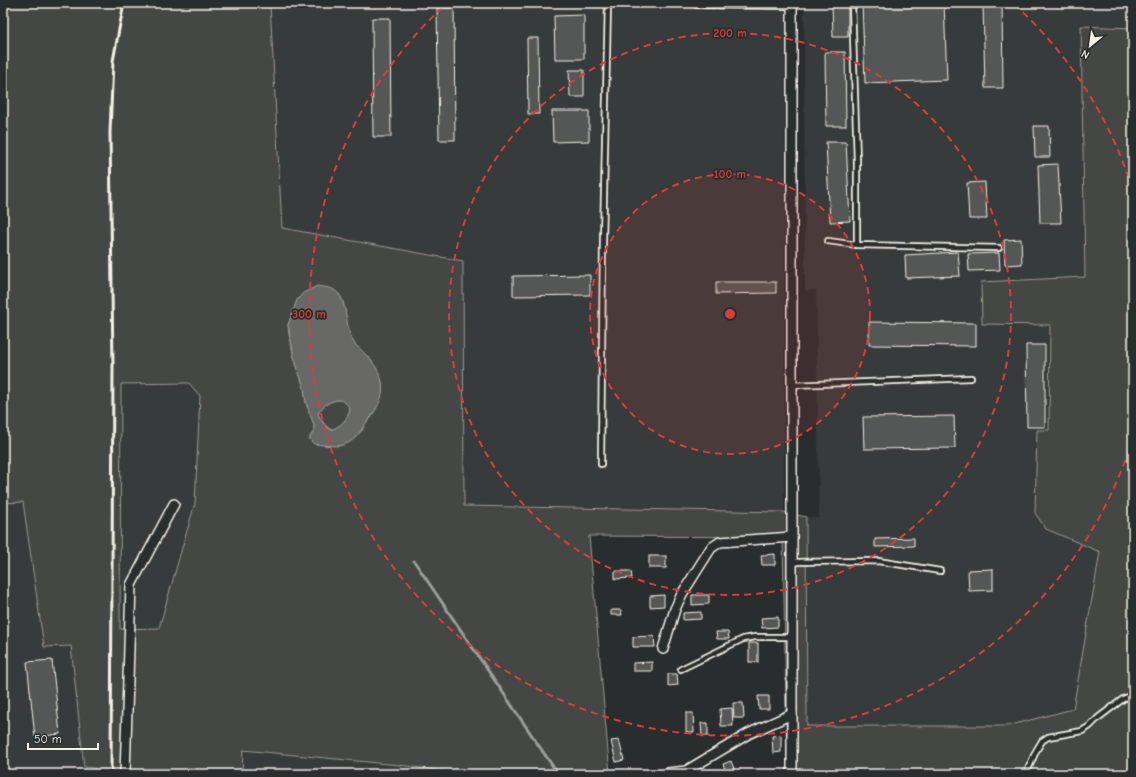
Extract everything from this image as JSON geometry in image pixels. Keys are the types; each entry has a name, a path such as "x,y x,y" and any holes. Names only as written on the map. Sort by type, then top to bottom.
{"street":[{"path":"697,3 792,4 792,774"},
{"path":"125,774 131,585 174,504"},
{"path":"663,649 672,616 682,594 715,544 720,542 792,537"},
{"path":"668,774 686,770 748,734 792,714"}],"lane":[{"path":"601,464 603,241 608,3"},
{"path":"852,3 857,245"},
{"path":"828,241 857,245 998,248"},
{"path":"792,386 971,378"},
{"path":"792,562 878,562 940,571"},
{"path":"681,669 743,639 755,637 793,637"},
{"path":"1026,774 1042,741 1048,737 1082,731 1123,699 1133,695"}],"shaded area":[{"path":"3,3 270,3 282,228 463,261 464,506 784,512 806,517 807,726 1007,726 1073,709 1100,552 1046,529 1035,513 1037,430 1049,430 1050,325 982,324 981,282 1085,277 1081,26 1133,28 1133,774 787,774 783,537 589,536 610,774 456,774 399,765 243,750 242,774 95,774 95,768 84,767 71,646 44,647 23,502 3,503","holes":["325,288 332,289 339,294 343,301 349,333 354,344 372,361 382,382 382,392 372,417 365,424 362,431 340,446 315,444 310,440 310,437 314,431 314,425 306,403 304,388 294,357 288,325 297,300","189,383 200,396 195,503 159,628 120,629 121,384"]},
{"path":"270,3 786,3 784,512 464,506 463,261 282,228"},
{"path":"804,3 1133,3 1133,28 1081,27 1085,277 981,282 982,324 1050,324 1049,430 1037,430 1046,529 1100,551 1074,709 1007,726 807,726 806,517 819,518 816,290 805,291"},
{"path":"317,286 330,288 337,292 344,305 349,330 354,343 373,363 381,378 383,388 381,399 376,409 356,437 344,445 331,446 314,444 310,440 310,437 314,431 314,425 306,403 304,388 294,357 288,325 297,300 303,293","holes":["337,400 345,403 350,410 343,422 338,427 331,430 323,423 318,414 328,403"]},
{"path":"189,383 200,396 195,503 159,629 120,629 121,384"},
{"path":"337,400 342,400 349,406 350,410 343,422 338,427 331,430 327,427 318,414 321,408 326,404"},
{"path":"23,502 44,647 71,646 84,767 95,768 95,774 3,774 3,503"},
{"path":"242,750 399,765 456,774 242,774"}],"building":[{"path":"832,3 848,3 848,37 833,37"},
{"path":"862,3 944,3 947,80 865,83"},
{"path":"983,3 1002,3 1003,88 985,88"},
{"path":"437,8 454,8 455,140 439,140"},
{"path":"584,15 584,59 555,59 554,16"},
{"path":"372,18 390,18 391,137 373,137"},
{"path":"527,38 538,38 539,114 528,114"},
{"path":"825,52 845,52 846,126 826,126"},
{"path":"569,70 584,70 584,97 570,97"},
{"path":"552,111 589,111 589,141 553,142"},
{"path":"1034,126 1049,126 1050,157 1035,157"},
{"path":"826,142 846,142 850,221 830,222"},
{"path":"1058,164 1061,223 1040,223 1038,165"},
{"path":"985,182 987,219 969,219 967,183"},
{"path":"1021,239 1022,264 1005,265 1004,240"},
{"path":"958,252 960,276 906,278 905,255"},
{"path":"999,253 1000,270 969,271 968,254"},
{"path":"590,275 590,295 513,296 513,276"},
{"path":"716,282 776,282 776,293 716,294"},
{"path":"869,322 976,323 976,346 869,345"},
{"path":"1026,345 1045,345 1045,427 1027,427"},
{"path":"954,416 955,448 864,449 863,417"},
{"path":"914,538 914,546 875,547 875,539"},
{"path":"775,554 775,565 762,565 761,555"},
{"path":"649,556 666,556 666,568 649,568"},
{"path":"993,569 993,590 969,591 968,570"},
{"path":"615,571 631,571 632,578 615,579"},
{"path":"664,595 664,606 650,607 650,596"},
{"path":"692,595 709,595 709,604 692,605"},
{"path":"611,610 621,610 622,615 611,615"},
{"path":"701,612 701,619 683,620 683,613"},
{"path":"778,617 778,627 762,628 761,618"},
{"path":"716,632 728,632 729,639 717,639"},
{"path":"654,636 655,647 633,647 633,637"},
{"path":"749,643 758,643 758,662 749,662"},
{"path":"52,660 60,734 35,737 27,662"},
{"path":"652,662 652,671 633,671 633,663"},
{"path":"668,674 677,674 678,685 668,686"},
{"path":"758,696 769,696 769,709 759,709"},
{"path":"733,703 743,703 744,718 734,718"},
{"path":"732,708 733,726 721,726 720,709"},
{"path":"686,713 693,713 694,732 686,732"},
{"path":"701,723 708,723 708,736 702,736"},
{"path":"781,735 781,752 773,753 772,736"},
{"path":"619,740 624,760 616,762 611,741"},
{"path":"731,761 736,774 727,774 723,764"}],"waterway":[{"path":"414,561 558,774"}],"railway":[{"path":"111,774 113,366 110,132 113,61 124,3"}]}
